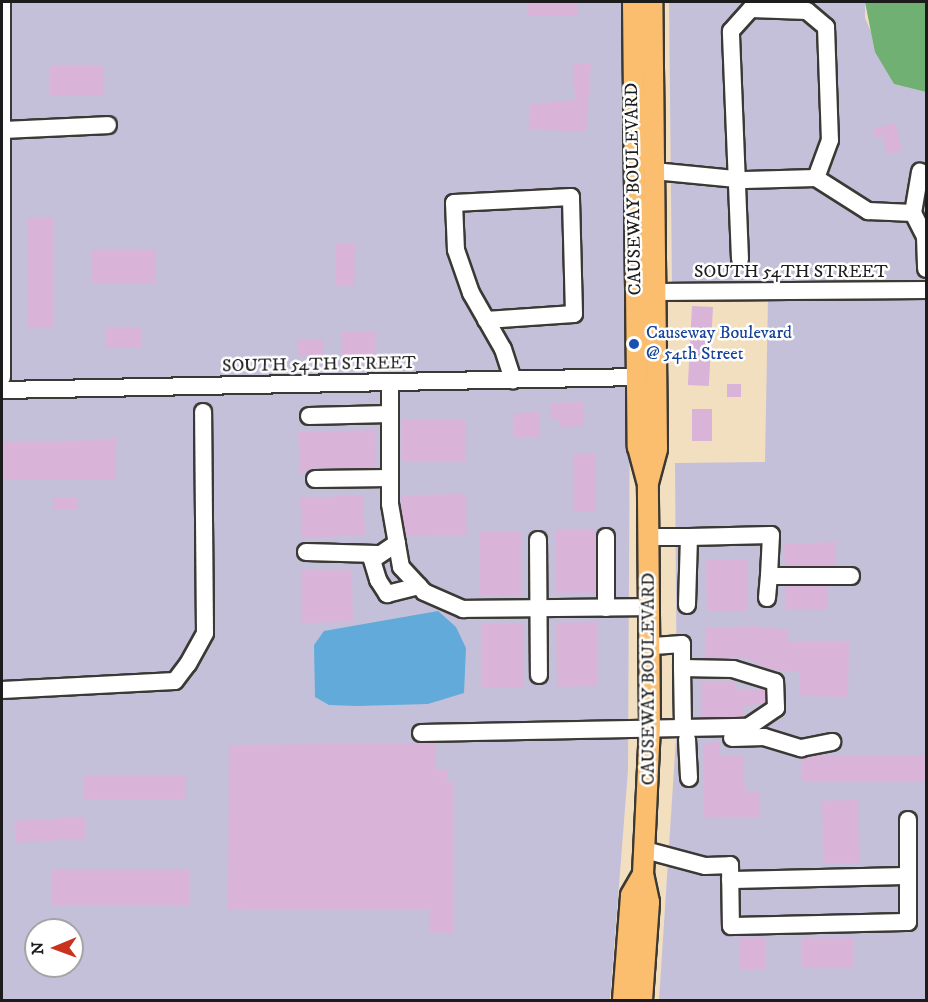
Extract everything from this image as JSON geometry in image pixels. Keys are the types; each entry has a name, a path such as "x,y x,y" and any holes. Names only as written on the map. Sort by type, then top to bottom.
{"main road":[{"name":"CAUSEWAY BOULEVARD","path":"633,2 636,377 638,447 648,483 650,607 650,734 643,874 649,902 642,1000"},
{"name":"CAUSEWAY BOULEVARD","path":"648,483 654,459 652,2"},
{"path":"634,135 643,148 647,288 655,292"},
{"path":"636,377 646,386 646,434 654,459"},
{"name":"CAUSEWAY BOULEVARD","path":"624,1000 631,894 643,874"}],"street":[{"path":"2,2 2,377"},
{"path":"740,259 740,179 731,31 751,9 781,7 807,11 826,27 830,140 816,178"},
{"path":"3,130 108,125"},
{"path":"654,171 740,179 816,178 868,211 913,213"},
{"path":"920,172 913,213 925,237 927,269"},
{"path":"486,320 574,314 571,197 454,203 456,250 486,320 513,380"},
{"name":"SOUTH 54TH STREET","path":"655,292 927,290"},
{"name":"SOUTH 54TH STREET","path":"2,390 636,377"},
{"path":"390,383 390,478 397,543 401,567 419,586 463,609 650,607"},
{"path":"2,690 175,681 188,664 206,633 203,412"},
{"path":"309,416 390,414"},
{"path":"315,479 390,478"},
{"path":"649,537 771,535 767,598"},
{"path":"606,537 606,608"},
{"path":"687,605 689,537"},
{"path":"538,540 539,675"},
{"path":"306,552 376,554 397,543"},
{"path":"376,554 373,566 387,594 419,586"},
{"path":"769,576 851,576"},
{"path":"650,646 682,644 681,668 689,778"},
{"path":"421,733 685,733 748,727 776,708 776,682 733,669 681,668"},
{"path":"685,733 764,737 801,748 832,742"},
{"path":"645,850 705,866 730,865 731,926 908,922 908,820"},
{"path":"730,880 908,876"}],"shaded area":[{"path":"7,2 635,2 635,385 7,385"},
{"path":"669,2 865,2 865,18 894,84 926,92 926,285 672,286"},
{"path":"926,296 926,1000 659,1000 677,723 675,463 765,462 768,297"},
{"path":"630,383 628,770 610,1000 2,1000 2,395"}],"green space":[{"path":"865,2 926,2 926,92 894,84 875,52"}],"water":[{"path":"438,611 456,627 466,648 464,693 428,704 357,706 329,705 315,697 314,645 324,631"}],"building":[{"path":"527,2 578,2 578,16 527,16"},
{"path":"573,63 591,63 586,132 529,129 530,104 575,100"},
{"path":"50,66 104,66 104,96 50,96"},
{"path":"895,123 902,151 887,155 883,136 875,138 873,129"},
{"path":"27,218 53,218 53,328 27,328"},
{"path":"336,244 355,244 354,286 335,286"},
{"path":"91,249 155,249 155,283 91,283"},
{"path":"692,306 713,307 709,386 688,385"},
{"path":"105,328 141,328 141,347 105,347"},
{"path":"341,332 375,332 375,355 341,355"},
{"path":"297,339 324,339 324,355 297,355"},
{"path":"727,384 741,384 741,397 727,397"},
{"path":"584,402 584,426 559,427 559,419 551,419 550,403"},
{"path":"692,409 712,409 712,441 692,441"},
{"path":"539,412 540,437 514,438 513,413"},
{"path":"402,420 466,420 466,462 402,462"},
{"path":"375,430 376,468 315,468 300,474 298,432"},
{"path":"115,435 115,480 2,480 2,442 109,440"},
{"path":"573,454 596,454 596,512 573,512"},
{"path":"466,494 467,535 403,536 402,495"},
{"path":"363,495 365,535 302,538 300,498"},
{"path":"53,498 78,498 78,509 53,509"},
{"path":"555,529 596,529 596,593 555,593"},
{"path":"480,531 521,531 521,595 480,595"},
{"path":"835,542 836,566 785,568 784,544"},
{"path":"747,559 748,611 707,612 706,560"},
{"path":"352,569 353,622 302,623 301,570"},
{"path":"785,586 827,586 827,610 785,610"},
{"path":"597,622 598,686 557,687 556,623"},
{"path":"481,624 523,624 523,688 481,688"},
{"path":"755,626 789,630 788,641 849,642 848,697 799,696 800,672 772,670 746,658 705,658 705,628"},
{"path":"701,681 735,681 735,689 765,690 765,703 744,706 744,717 701,717"},
{"path":"720,742 720,756 743,756 745,792 760,792 760,817 704,818 703,743"},
{"path":"436,743 436,770 447,770 447,782 453,782 453,933 429,932 430,909 228,910 229,745"},
{"path":"802,755 926,755 926,781 802,781"},
{"path":"84,776 186,776 186,799 84,799"},
{"path":"858,800 859,863 823,864 822,801"},
{"path":"85,817 86,839 15,843 14,821"},
{"path":"52,870 190,870 190,905 52,905"},
{"path":"802,937 854,937 854,968 802,968"},
{"path":"739,938 765,938 765,969 739,969"}],"place":[{"name":"Causeway Boulevard @ 54th Street","path":"634,344"}]}
